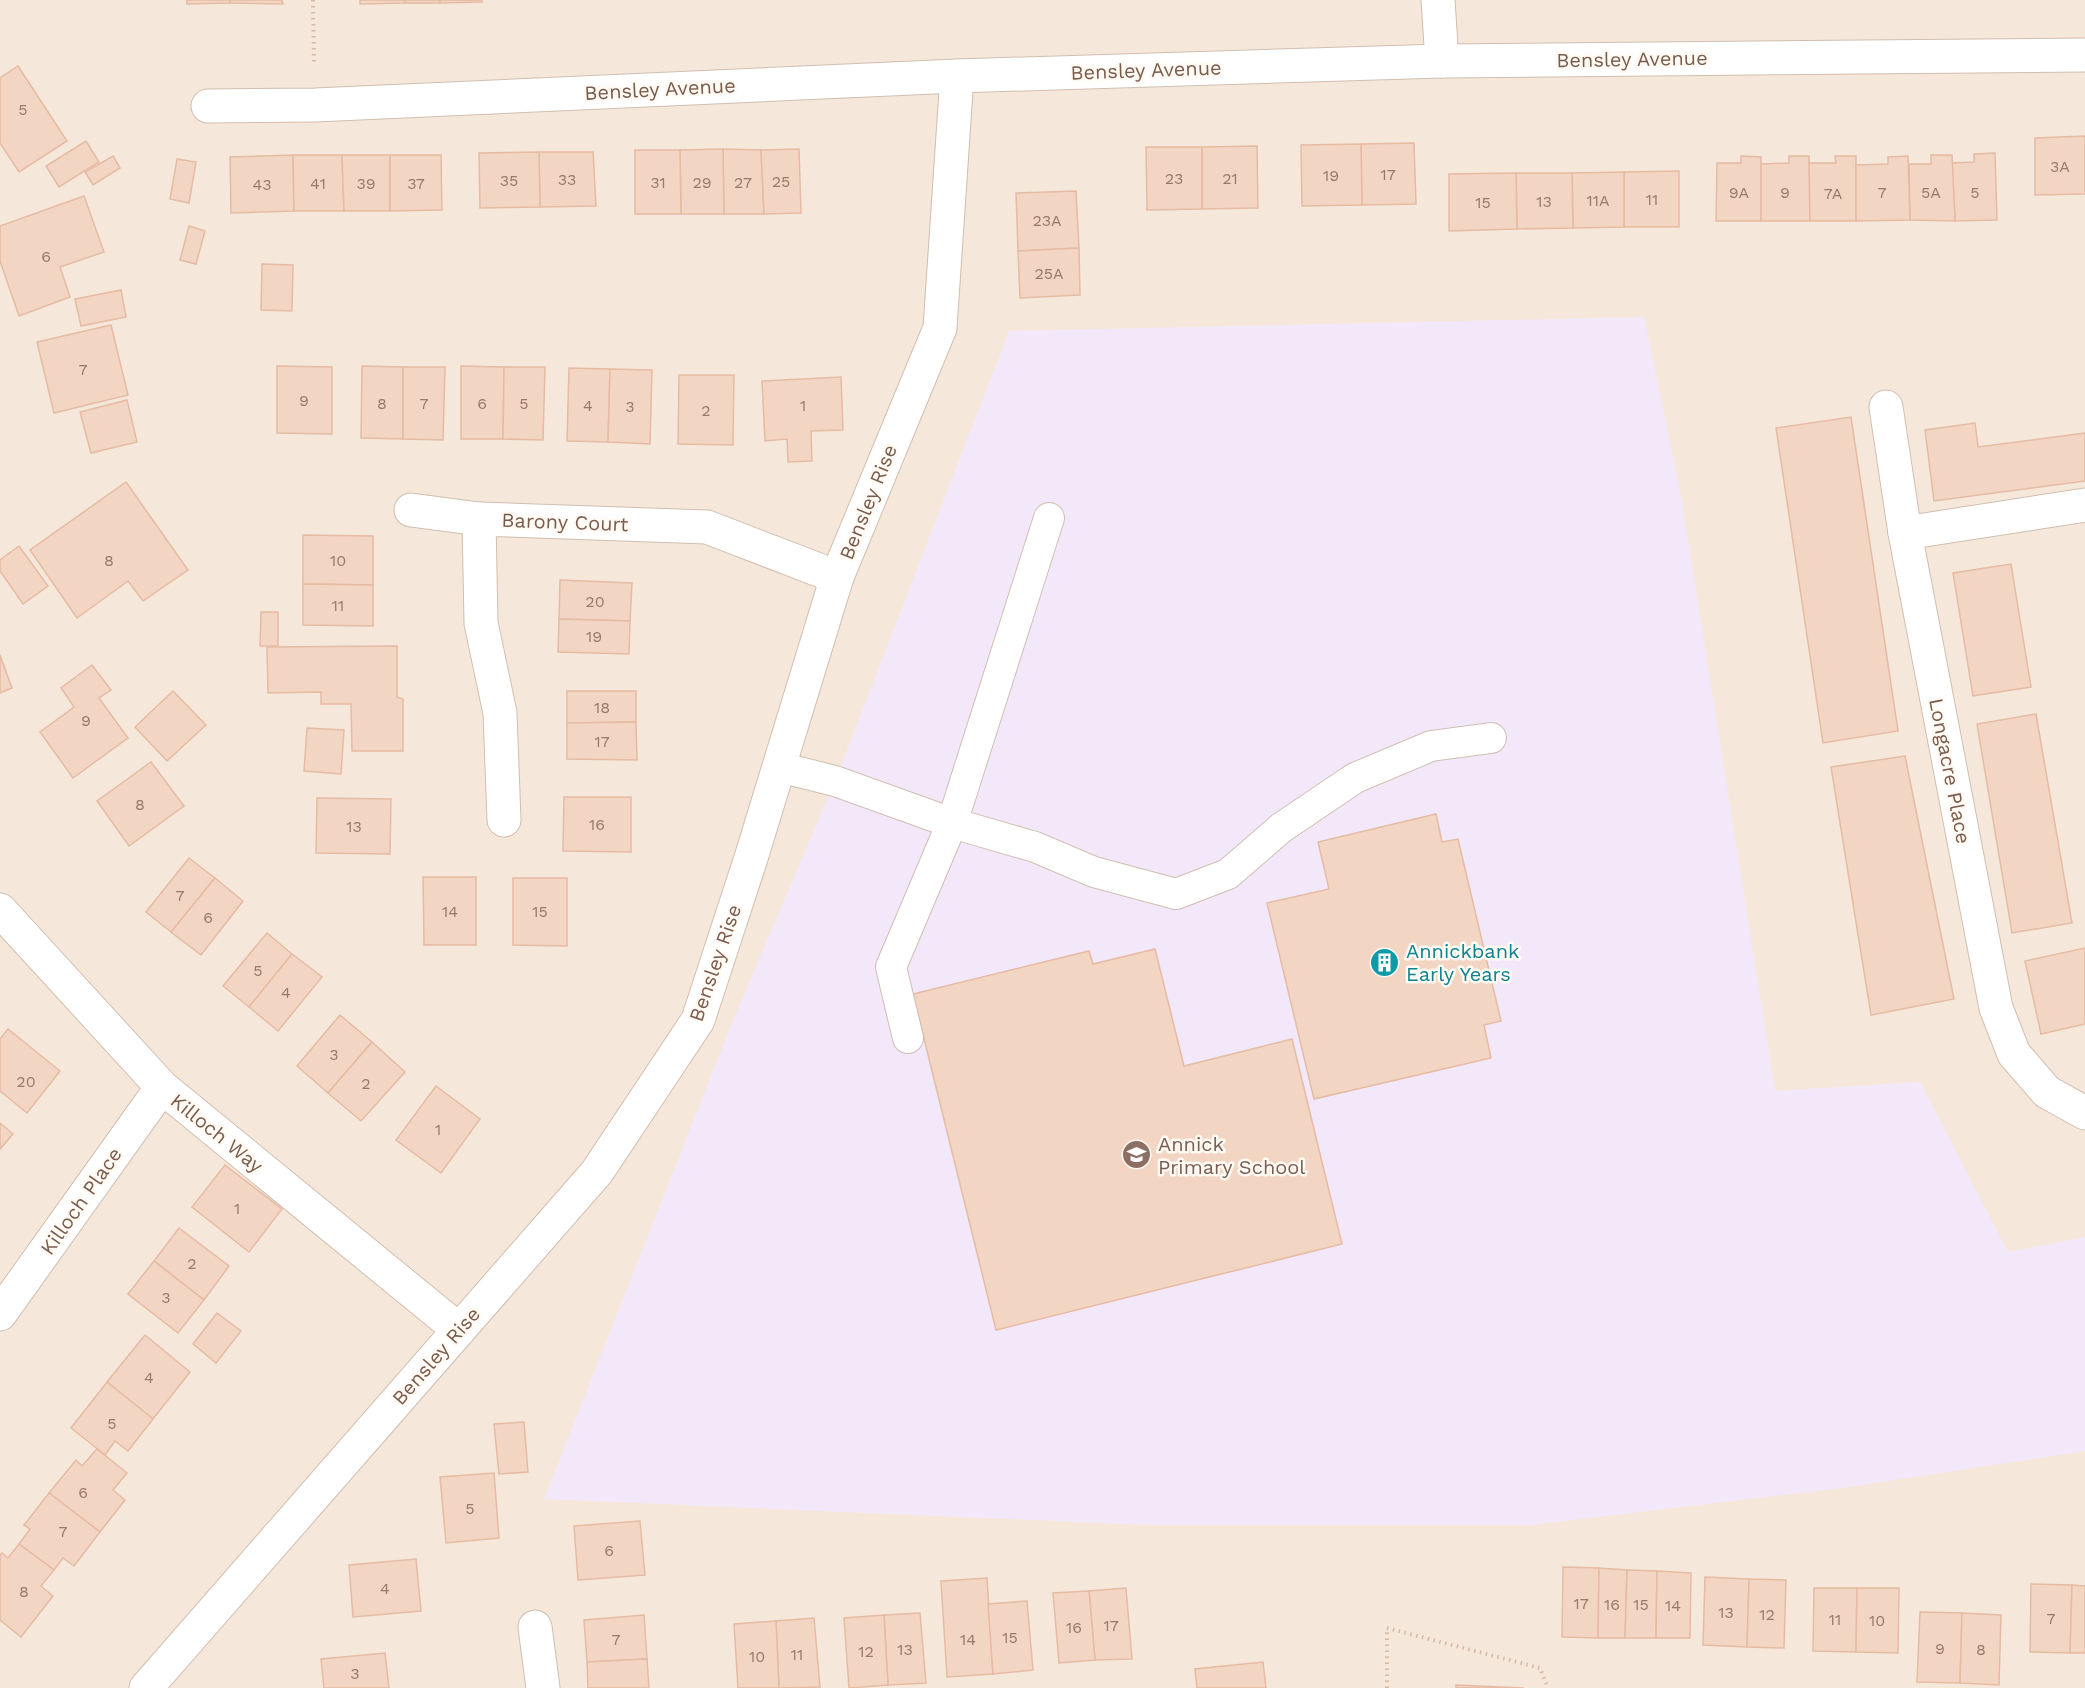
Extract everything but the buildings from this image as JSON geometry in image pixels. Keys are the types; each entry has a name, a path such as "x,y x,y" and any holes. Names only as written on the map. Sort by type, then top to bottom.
{"street":[{"path":"1438,0 1442,61"},
{"name":"Bensley Avenue","path":"208,106 315,105 957,75 1442,61 2085,55"},
{"name":"Bensley Rise","path":"146,1688 597,1172 698,1020 837,577 940,328 957,75"},
{"name":"Longacre Place","path":"1886,407 1905,533 1996,1008 2014,1054 2048,1092 2085,1113"},
{"path":"1905,533 2085,505"},
{"path":"411,510 479,519"},
{"name":"Barony Court","path":"504,820 500,713 481,623 479,519 707,527 837,577"},
{"name":"Killoch Way","path":"0,910 162,1087 459,1330"},
{"name":"Killoch Place","path":"0,1314 162,1087"},
{"path":"535,1628 543,1688"}],"lane":[{"path":"908,1038 891,967 952,823 1049,518"},
{"path":"779,767 835,781 952,823 1035,847 1094,872 1176,894 1228,874 1281,828 1355,778 1431,746 1491,738"}],"path":[{"path":"312,0 315,105"},
{"path":"1387,1688 1387,1628 1540,1668 1548,1688"}],"shaded area":[{"path":"0,0 2085,0 2085,1688 0,1688"},
{"path":"1644,317 1681,496 1775,1091 1920,1082 2008,1252 2085,1237 2085,1451 1842,1488 1530,1525 1147,1525 544,1499 732,1023 835,781 1009,331"}],"place":[{"name":"Annickbank Early Years","path":"1385,962"},
{"name":"Annick Primary School","path":"1137,1155"}]}
